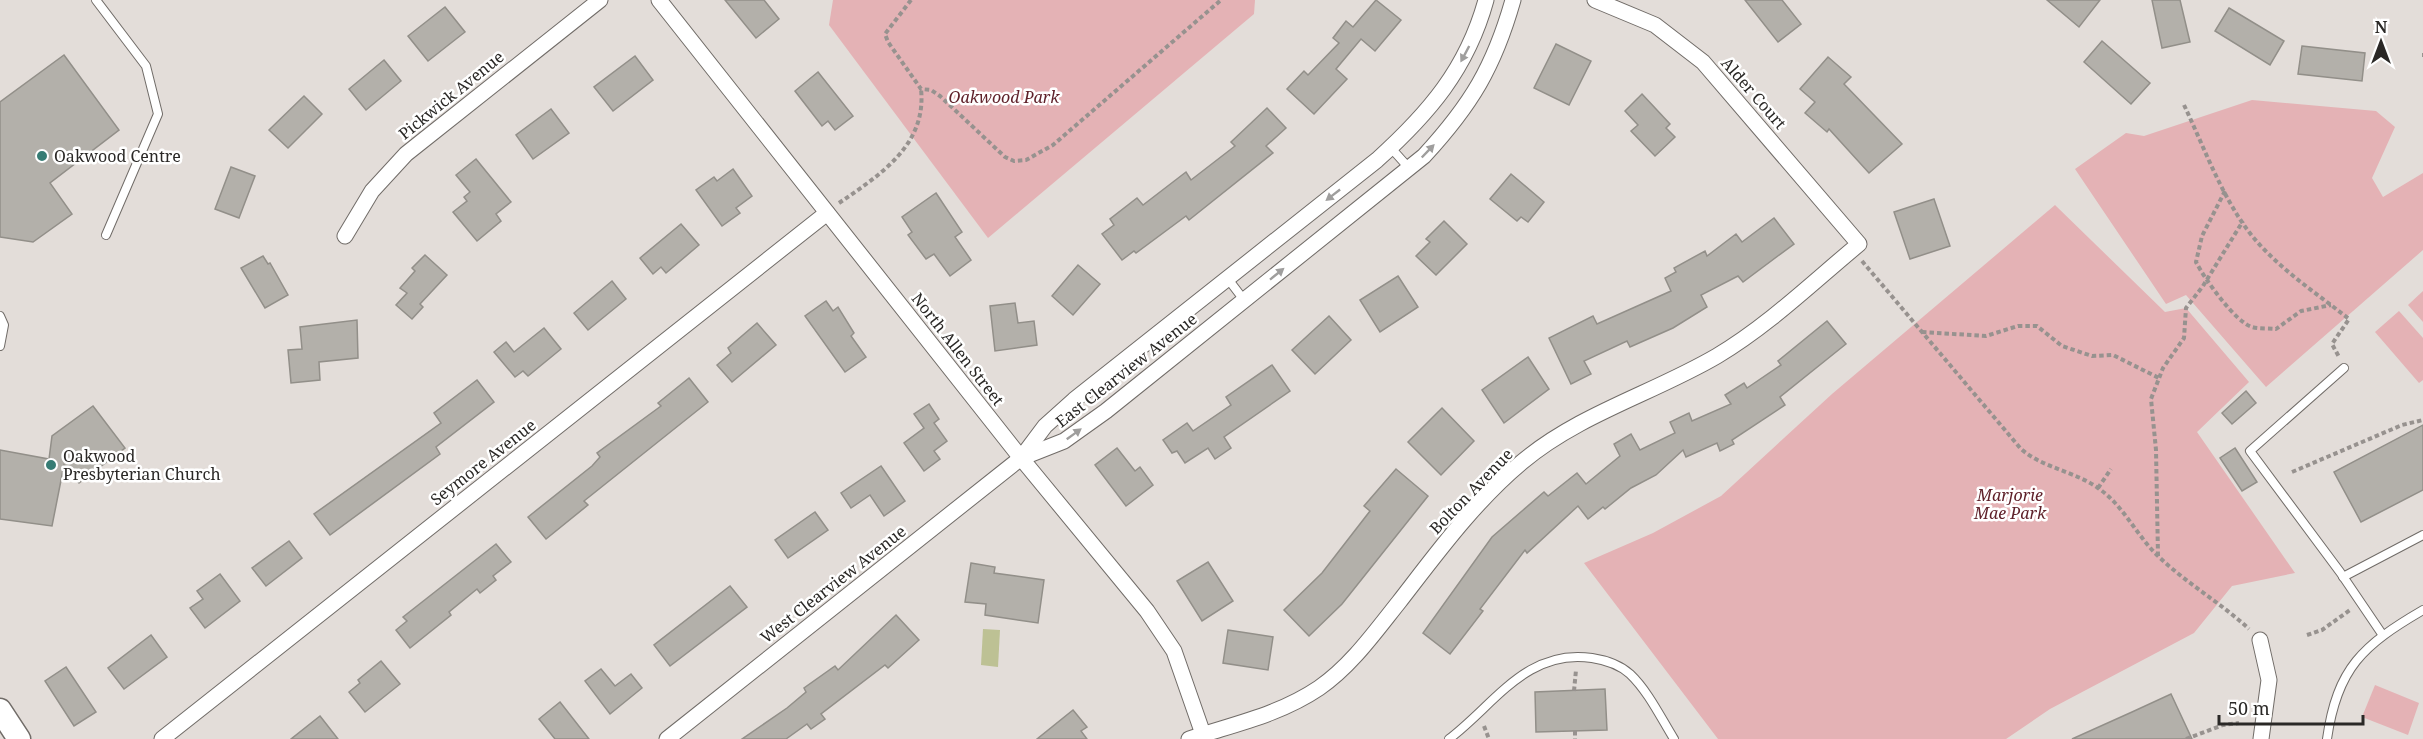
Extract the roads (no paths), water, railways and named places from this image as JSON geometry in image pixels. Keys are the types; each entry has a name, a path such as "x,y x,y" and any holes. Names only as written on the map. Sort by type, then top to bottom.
{"main road":[{"path":"0,710 19,739"}],"street":[{"name":"Pickwick Avenue","path":"345,236 372,191 406,154 600,0"},
{"name":"North Allen Street","path":"659,0 1021,458 1148,611 1174,651 1196,737"},
{"name":"East Clearview Avenue","path":"1021,458 1045,426 1060,413 1412,129 1448,86 1476,33 1486,0"},
{"name":"East Clearview Avenue","path":"1021,458 1065,441 1106,411 1409,168 1458,119 1479,87 1502,41 1513,0"},
{"name":"Alder Court","path":"1595,0 1654,25 1703,62 1859,251"},
{"name":"Seymore Avenue","path":"162,739 827,213"},
{"name":"Bolton Avenue","path":"1196,737 1248,722 1288,706 1320,687 1362,648 1446,542 1523,460 1568,432 1717,356 1859,251"},
{"name":"West Clearview Avenue","path":"667,739 1021,458"},
{"path":"2260,640 2269,680 2261,739"}],"lane":[{"path":"96,0 146,66 158,114 106,235"},
{"path":"1391,148 1409,168"},
{"path":"1228,279 1244,300"},
{"path":"0,316 4,325 0,346"},
{"path":"2344,368 2250,451 2382,634"},
{"path":"2343,577 2423,535"},
{"path":"2326,739 2339,687 2353,663 2382,634 2423,610"},
{"path":"1449,739 1523,674 1552,660 1577,657 1601,660 1630,674 1674,739"}],"place":[{"name":"Oakwood Centre","path":"42,156"},
{"name":"Oakwood Presbyterian Church","path":"51,465"}],"park label":[{"name":"Oakwood Park","path":"1004,97"},
{"name":"Marjorie Mae Park","path":"2010,504"}]}
